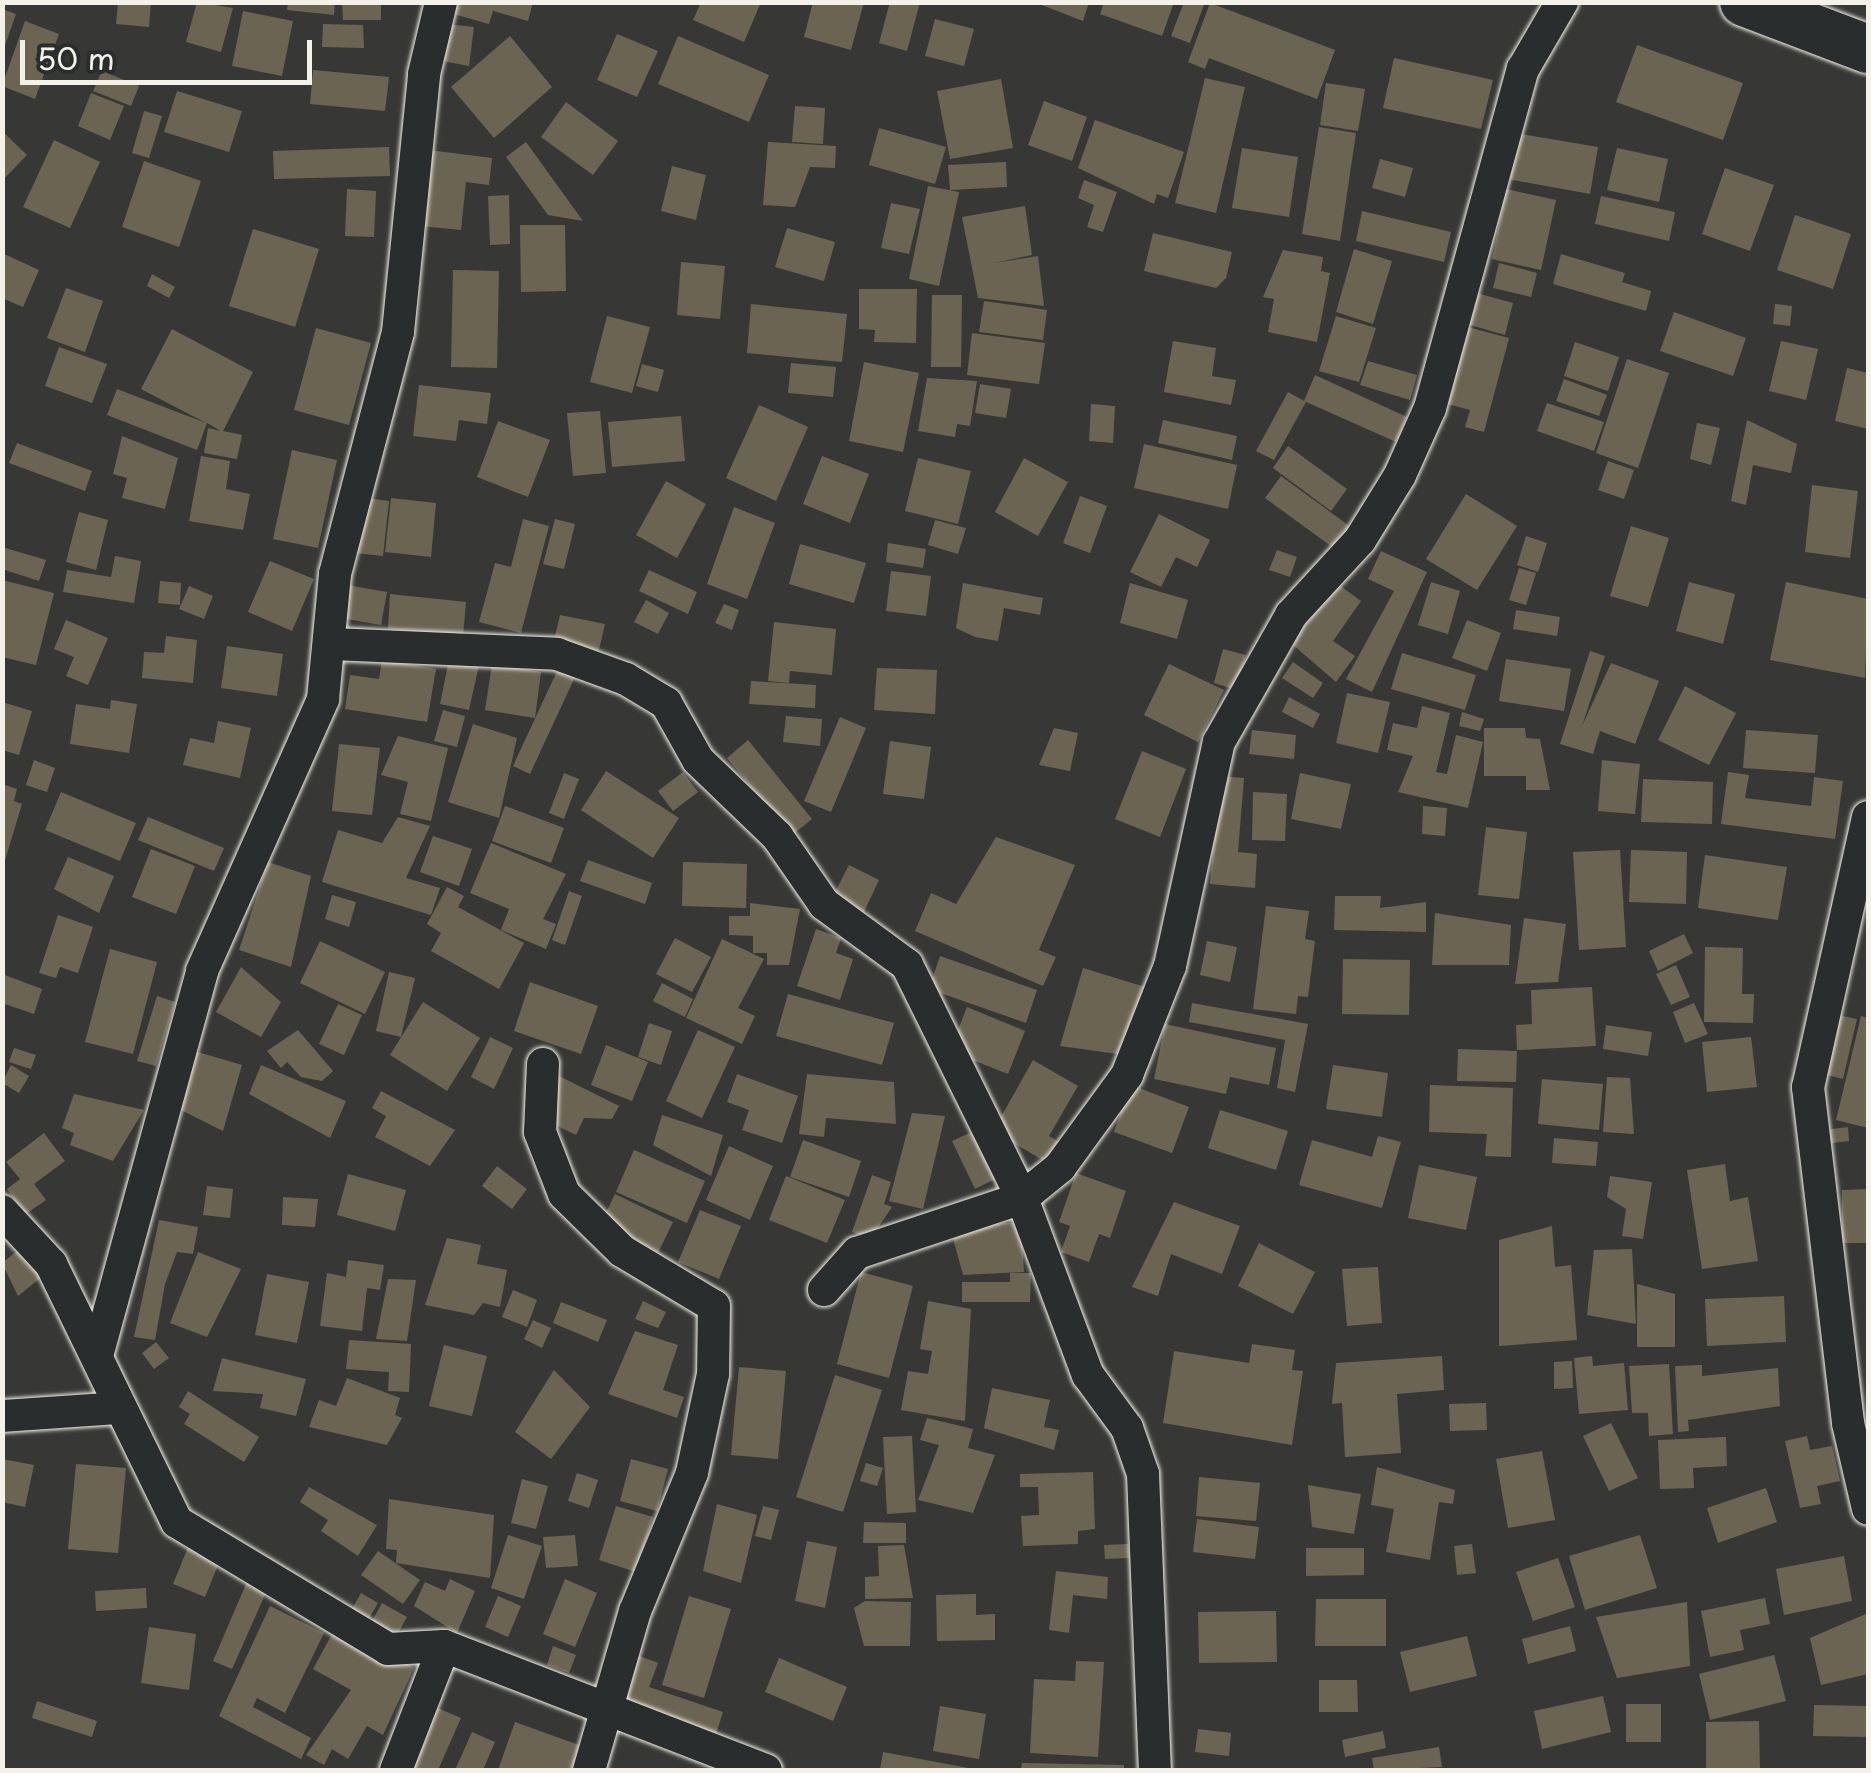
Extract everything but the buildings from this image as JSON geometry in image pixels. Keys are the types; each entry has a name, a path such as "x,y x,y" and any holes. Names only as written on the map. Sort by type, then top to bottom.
{"street":[{"path":"97,1356 177,1046 222,915 312,732 332,644 324,632 336,574 398,332 424,74 442,2"},
{"path":"824,1290 857,1253 1022,1198 1060,1167 1138,1052 1201,854 1219,742 1291,615 1360,540 1408,458 1430,408 1523,69 1562,2"},
{"path":"1744,2 1868,49"},
{"path":"332,644 557,654 666,702 698,760 777,836 824,904 907,965 1022,1198 1088,1375 1127,1428 1143,1474 1155,1770"},
{"path":"1868,817 1808,1087 1848,1422 1868,1509"},
{"path":"543,1064 540,1132 564,1194 622,1250 714,1306 713,1374 692,1473 603,1708 589,1770"},
{"path":"2,1210 51,1264 177,1522 388,1650 444,1646 766,1770"},
{"path":"2,1416 120,1408"},
{"path":"396,1770 444,1646"}]}
